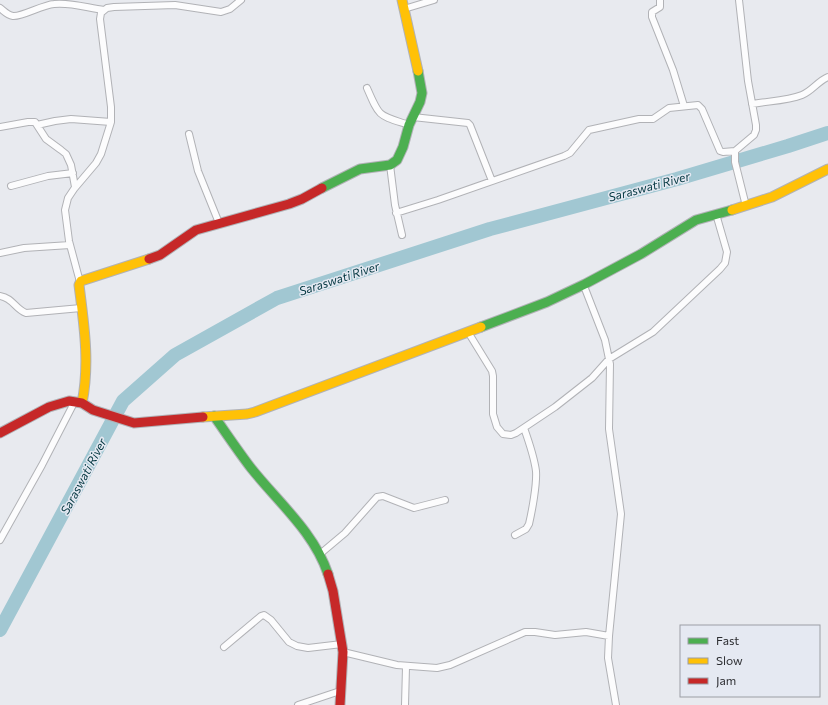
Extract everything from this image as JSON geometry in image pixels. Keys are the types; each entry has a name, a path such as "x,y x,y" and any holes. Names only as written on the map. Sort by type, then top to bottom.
{"street":[{"path":"111,0 111,8"},
{"path":"0,8 11,16 16,16 36,8 55,4 104,10 111,8 175,5 221,12 230,9 241,0"},
{"path":"80,282 137,265 160,255 191,233 219,223 297,201 360,169 390,165 397,160 403,147 411,121 420,102 422,93 402,0"},
{"path":"404,10 434,0"},
{"path":"660,0 660,7 652,12 652,17 673,70 684,106"},
{"path":"396,213 425,205 567,155 589,130 639,119 653,119 669,108 695,104 701,107 718,148 723,152 735,151 754,135 756,130 748,81 739,0"},
{"path":"0,540 78,402 86,384 87,355 81,308 80,282 70,245 65,210 68,198 75,187 96,163 101,154 111,122 111,107 100,19 101,13 104,10"},
{"path":"752,104 802,95 820,81 828,77"},
{"path":"367,88 376,110 380,115 411,121 468,123 492,181"},
{"path":"37,125 70,119 111,122"},
{"path":"0,127 34,122 46,139 66,154 71,165 75,187"},
{"path":"189,134 198,171 219,223"},
{"path":"735,151 735,162 746,206"},
{"path":"390,165 396,213 402,235"},
{"path":"0,433 49,407 60,403 78,402 93,410 134,423 256,412 547,302 584,286 638,256 696,220 770,198 828,169"},
{"path":"11,186 48,176 73,173"},
{"path":"468,332 492,371 492,414 497,427 507,436 516,434 555,407 586,382 609,359 653,332 725,263 727,252 716,214"},
{"path":"0,253 24,248 70,245"},
{"path":"584,286 605,340 609,359 609,429 621,514 608,658 616,705"},
{"path":"0,296 9,298 22,312 26,313 81,308"},
{"path":"214,416 251,468 309,537 320,554 328,571 343,648 344,662 340,691 340,705"},
{"path":"515,535 526,529 529,524 536,480 532,451 524,428"},
{"path":"320,554 345,533 377,497 383,496 414,508 445,500"},
{"path":"224,647 264,615 271,620 289,642 297,646 308,648 343,648 406,667 444,667 525,632 555,635 586,632 609,636"},
{"path":"405,705 406,667"},
{"path":"298,705 340,691"}],"waterway":[{"name":"Saraswati River","path":"0,630 123,401 175,355 277,298 490,229 677,179 828,133"}],"traffic: fast":[{"path":"322,188 360,169 390,165 397,160 403,147 409,125 420,102 422,93 418,71"},
{"path":"481,327 547,302 585,284 641,254 696,220 732,210"},
{"path":"214,416 261,481 305,531 314,544 328,574"}],"traffic: slow":[{"path":"402,0 418,71"},
{"path":"732,210 772,197 828,169"},
{"path":"82,403 86,373 86,359 79,285 81,281 149,259"},
{"path":"203,417 247,414 255,412 481,327"}],"traffic: jam":[{"path":"149,259 160,255 196,230 289,204 322,188"},
{"path":"0,433 49,407 69,401 82,403 93,410 134,423 203,417"},
{"path":"328,574 333,591 343,652 340,705"}]}
